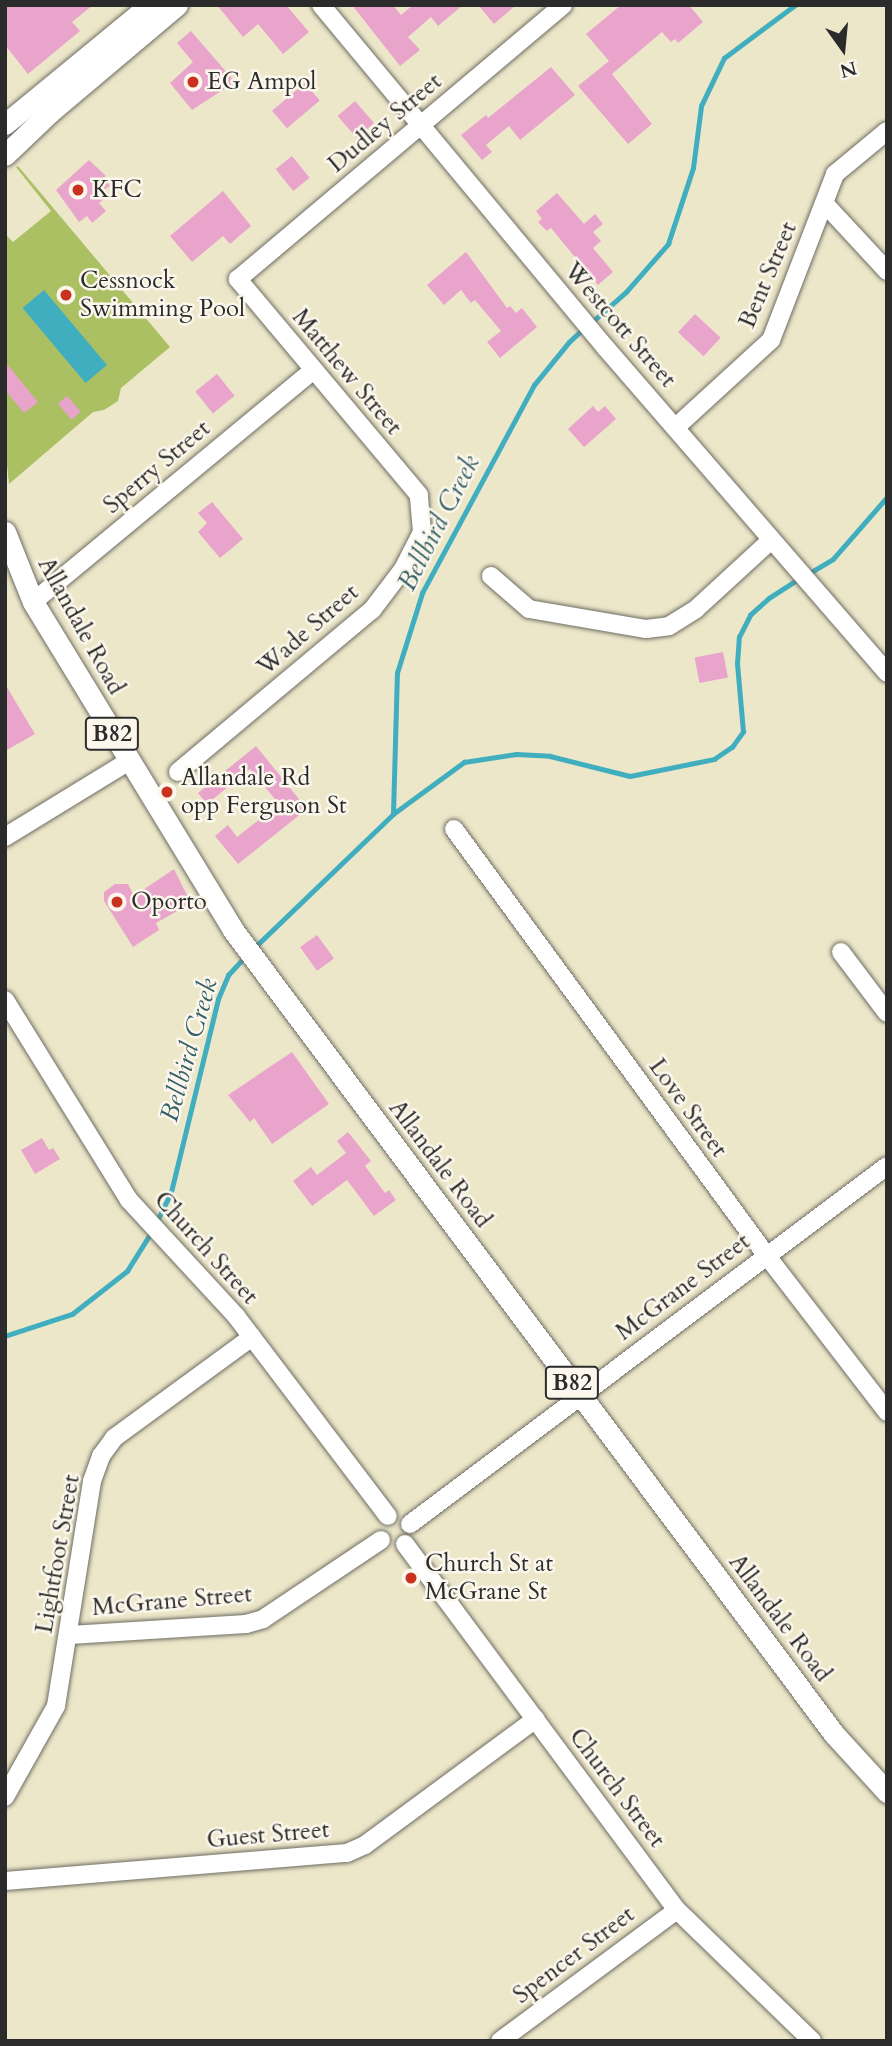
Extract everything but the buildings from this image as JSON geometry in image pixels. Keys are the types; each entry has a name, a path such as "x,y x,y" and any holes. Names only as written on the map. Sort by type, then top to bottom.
{"main road":[{"path":"5,124 150,5"},
{"path":"5,155 57,106 177,5"},
{"name":"Allandale Road","path":"5,532 33,602 233,930 834,1734 887,1792"}],"street":[{"name":"Westcott Street","path":"321,5 770,541 887,673"},
{"name":"Dudley Street","path":"239,279 563,5"},
{"name":"Bent Street","path":"676,427 771,340 835,174 887,131"},
{"path":"824,202 887,271"},
{"name":"Matthew Street","path":"239,279 312,371 419,495"},
{"name":"Sperry Street","path":"33,602 312,371"},
{"name":"Wade Street","path":"178,772 372,610 403,569 422,532 419,495"},
{"path":"491,576 528,609 646,629 668,626 696,609 770,541"},
{"path":"5,837 129,761"},
{"name":"Love Street","path":"454,829 767,1256 887,1412"},
{"path":"841,952 887,1013"},
{"name":"Church Street","path":"5,1000 117,1182 141,1214 214,1290 388,1516"},
{"name":"McGrane Street","path":"410,1524 887,1166"},
{"name":"Lightfoot Street","path":"5,1797 52,1715 70,1635 92,1481 101,1457 114,1438 251,1338"},
{"path":"388,1516 401,1516 410,1524 411,1535 405,1544 392,1548 381,1540 379,1528 388,1516"},
{"name":"McGrane Street","path":"70,1635 246,1624 263,1619 381,1540"},
{"name":"Church Street","path":"405,1544 677,1910 812,2041"},
{"name":"Guest Street","path":"5,1881 347,1853 365,1845 536,1719"},
{"name":"Spencer Street","path":"500,2041 677,1910"}],"green space":[{"name":"Cessnock Swimming Pool","path":"18,166 170,347 121,388 118,401 104,410 93,412 9,484 5,445 5,234 13,242 51,211 16,167"}],"water":[{"path":"44,290 107,365 86,383 23,308"}],"waterway":[{"name":"Bellbird Creek","path":"591,323 626,292 668,244 693,168 701,106 724,58 795,5"},
{"name":"Bellbird Creek","path":"255,947 393,814 397,673 422,593 534,385 584,328"},
{"path":"808,574 833,559 887,497"},
{"path":"393,814 464,762 516,754 550,756 630,776 714,759 732,747 743,732 737,664 739,637 750,615 769,598 800,578"},
{"name":"Bellbird Creek","path":"156,1223 171,1192 218,999 228,975 246,956"},
{"name":"Bellbird Creek","path":"5,1336 72,1314 127,1271 152,1231"}],"place":[{"name":"EG Ampol","path":"193,82"},
{"name":"KFC","path":"78,190"},
{"name":"Cessnock Swimming Pool","path":"66,295"},
{"name":"Allandale Rd opp Ferguson St","path":"167,792"},
{"name":"Oporto","path":"117,902"},
{"name":"Church St at McGrane St","path":"411,1578"}]}
